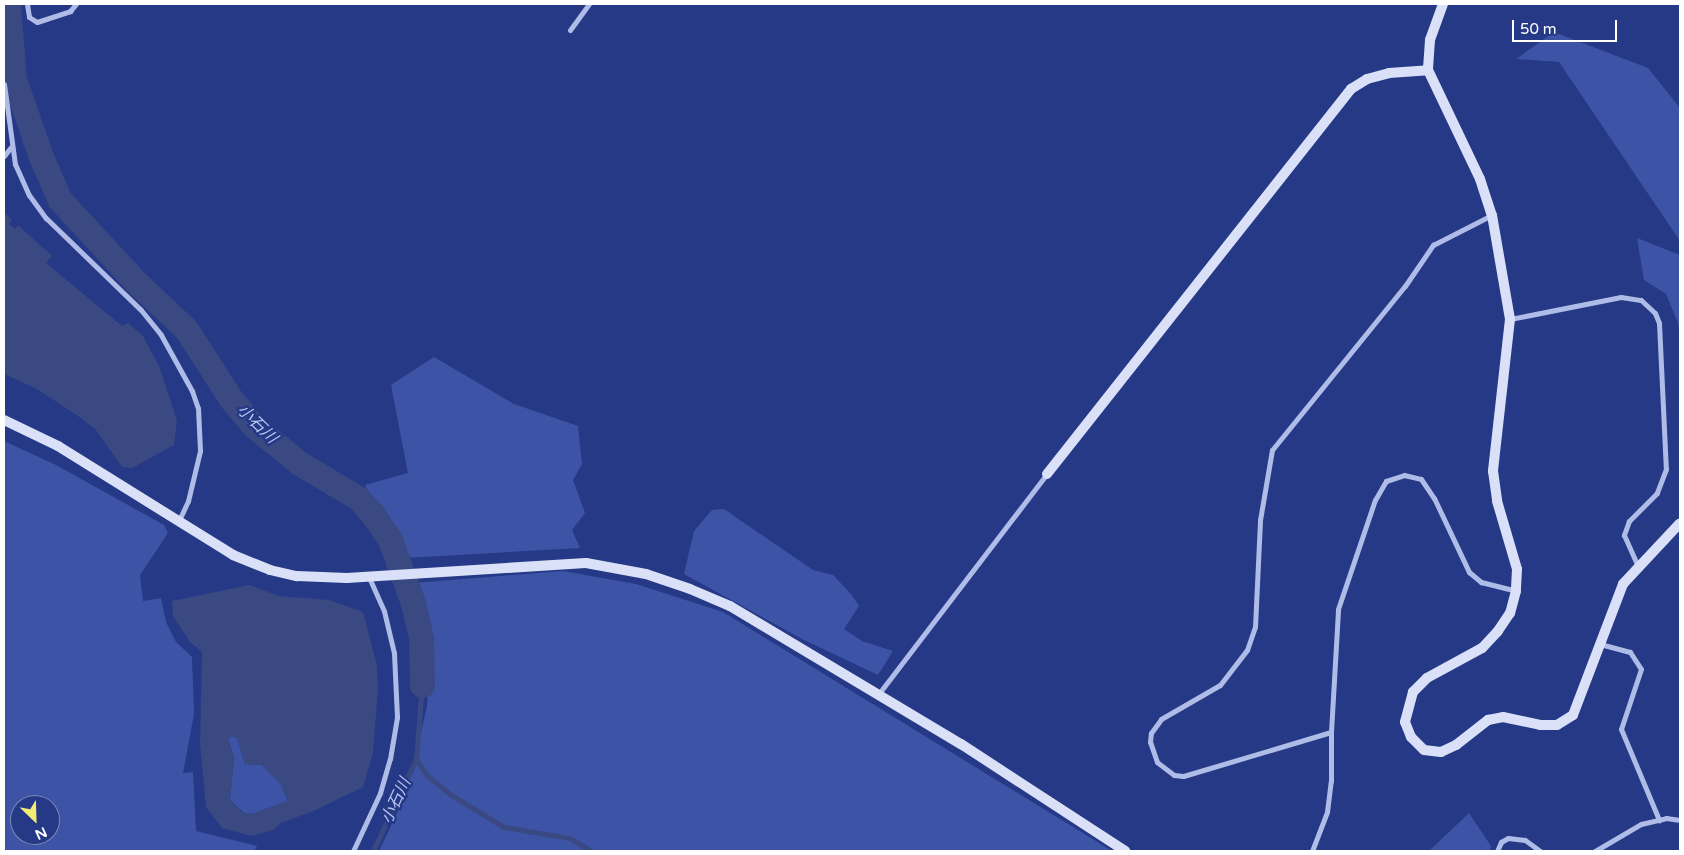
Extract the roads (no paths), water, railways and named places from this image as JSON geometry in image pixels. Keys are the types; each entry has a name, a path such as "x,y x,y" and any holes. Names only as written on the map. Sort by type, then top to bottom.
{"street":[{"path":"27,4 29,17 37,22 70,11 76,4"},
{"path":"570,30 589,4"},
{"path":"1443,4 1430,40 1428,70 1480,179 1492,215 1510,319 1493,471 1497,501 1516,569 1516,591 1510,613 1498,631 1482,648 1427,678 1413,692 1405,722 1410,737 1424,750 1441,752 1456,745 1488,720 1503,717 1540,726 1557,725 1573,715 1618,593 1638,567 1680,522"},
{"path":"877,696 1048,474 1351,89 1367,79 1389,73 1428,70"},
{"path":"4,84 11,147 15,164 35,203 46,218 141,310 161,335 192,391 198,408 200,451 188,501 179,520"},
{"path":"4,156 11,147"},
{"path":"1330,732 1183,776 1174,775 1157,762 1150,742 1151,733 1161,719 1220,685 1247,650 1255,627 1260,520 1272,450 1405,286 1433,245 1492,215"},
{"path":"1510,319 1621,297 1641,300 1655,313 1659,323 1666,469 1657,493 1629,521 1624,536 1638,567"},
{"path":"4,420 58,446 233,555 270,570 297,576 368,576 586,563 646,574 730,606 877,696 961,744 1125,851"},
{"path":"1312,851 1326,812 1331,781 1330,732 1338,609 1375,500 1386,481 1404,475 1421,479 1434,498 1469,572 1481,582 1516,591"},
{"path":"353,851 380,793 390,759 397,717 394,653 384,611 368,576"},
{"path":"1600,644 1630,652 1641,669 1621,729 1659,820"},
{"path":"1595,851 1641,824 1659,820 1680,820"},
{"path":"1496,851 1501,842 1508,838 1526,840 1540,851"}],"waterway":[{"name":"小石川","path":"8,4 14,79 41,157 60,200 135,281 186,329 231,399 254,426 299,463 358,498 374,516 390,540 413,603 421,639 422,685"},
{"name":"小石川","path":"373,851 416,759 422,685"},
{"path":"416,759 428,776 450,794 504,827 570,838 592,851"}]}
